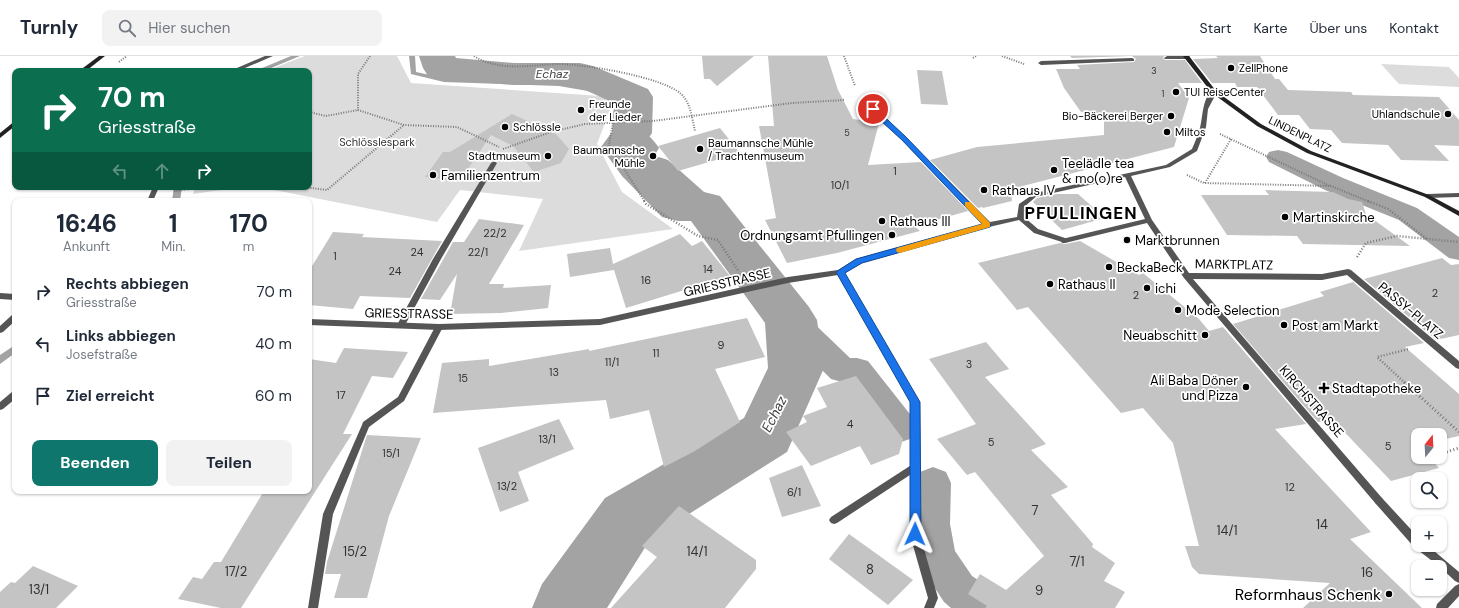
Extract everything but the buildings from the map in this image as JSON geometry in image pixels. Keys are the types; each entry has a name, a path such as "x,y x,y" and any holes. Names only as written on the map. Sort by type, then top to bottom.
{"main road":[{"path":"86,68 102,56"},
{"name":"LINDENPLATZ","path":"1186,56 1214,92 1259,125 1309,152 1427,196 1459,214"},
{"path":"0,130 12,124"},
{"path":"0,136 12,125"}],"street":[{"path":"240,68 270,56"},
{"path":"1167,58 1186,56"},
{"path":"1041,63 1132,60"},
{"path":"1149,220 1065,241 1036,231 1020,218 1021,206 1035,195 1168,166 1195,150 1203,127 1204,109 1214,92"},
{"path":"862,100 904,139 988,225"},
{"path":"401,325 437,259 494,163"},
{"name":"MARKTPLATZ","path":"1127,175 1149,220 1187,276 1322,277 1348,272"},
{"path":"1427,196 1459,194"},
{"name":"GRIESSTRASSE","path":"312,322 439,327 600,322 788,280 840,272 859,261 988,225 1020,218"},
{"path":"840,272 915,402 915,534 933,598 929,608"},
{"name":"PASSY-PLATZ","path":"1348,272 1459,366"},
{"name":"KIRCHSTRASSE","path":"1187,276 1411,538"},
{"path":"0,296 12,297"},
{"path":"0,330 12,320"},
{"path":"313,608 328,514 366,425 401,399 439,327"},
{"path":"0,407 12,397"},
{"path":"834,520 916,466"},
{"name":"KIRCHSTRASSE","path":"1428,552 1459,578"},
{"path":"1441,608 1459,589"}],"path":[{"path":"358,110 358,74 370,56"},
{"path":"474,56 478,60 500,65 561,64 595,68 638,77 665,85 680,92 688,104 695,130"},
{"path":"844,56 854,83"},
{"path":"1002,56 1023,64 1041,63"},
{"path":"494,163 502,149 552,132 585,124 653,121 792,103 862,100"},
{"path":"312,113 326,116 358,110 404,125 457,128 502,149"},
{"path":"613,123 609,145 646,204 698,236 718,240 750,289"},
{"path":"312,188 327,190 404,125"},
{"path":"1204,183 1231,139 1331,186 1388,209 1427,239"},
{"path":"1192,177 1204,183 1331,186"},
{"path":"174,192 183,190"},
{"path":"1348,272 1366,243 1397,236 1458,242"},
{"path":"1432,343 1377,357 1459,432"},
{"path":"1447,452 1459,448"}],"green space":[{"name":"Schlösslespark","path":"305,56 397,56 411,83 615,97 597,144 622,192 673,229 519,251 543,199 460,190 437,222 274,190 312,190 312,68 274,68"},
{"path":"1381,64 1449,67 1459,78 1459,87 1399,84"},
{"path":"194,190 221,190 193,194"}],"waterway":[{"path":"266,68 297,56"},
{"path":"412,56 413,73 444,80 559,84 634,97"},
{"name":"Echaz","path":"437,56 441,68 514,74 580,74 634,97 632,133 622,147 637,167 678,207 704,206 791,320 796,368 766,435 628,518 567,608"},
{"name":"Echaz","path":"632,133 647,148"},
{"path":"1278,157 1334,184 1408,214 1459,251"},
{"name":"Echaz","path":"659,165 704,206"},
{"path":"176,198 178,190"},
{"path":"791,320 842,370 857,370 901,428"},
{"path":"0,360 12,350"},
{"path":"933,483 931,524 937,557 958,589 985,608"}],"slow traffic":[{"path":"900,250 988,225 967,204"}],"place":[{"name":"ZellPhone","path":"1231,68"},
{"name":"TUI ReiseCenter","path":"1176,92"},
{"name":"Freunde der Lieder","path":"581,110"},
{"name":"Uhlandschule","path":"1448,114"},
{"name":"Bio-Bäckerei Berger","path":"1171,116"},
{"name":"Schlössle","path":"505,127"},
{"name":"Miltos","path":"1167,132"},
{"name":"Baumannsche Mühle / Trachtenmuseum","path":"700,149"},
{"name":"Stadtmuseum","path":"548,156"},
{"name":"Baumannsche Mühle","path":"653,156"},
{"name":"Teelädle tea & mo(o)re","path":"1054,170"},
{"name":"Familienzentrum","path":"433,175"},
{"name":"Rathaus IV","path":"984,190"},
{"name":"Martinskirche","path":"1285,217"},
{"name":"Rathaus III","path":"882,221"},
{"name":"Ordnungsamt Pfullingen","path":"892,235"},
{"name":"Marktbrunnen","path":"1127,240"},
{"name":"BeckaBeck","path":"1109,267"},
{"name":"Rathaus II","path":"1050,284"},
{"name":"ichi","path":"1147,288"},
{"name":"Mode Selection","path":"1178,310"},
{"name":"Post am Markt","path":"1284,325"},
{"name":"Neuabschitt","path":"1205,335"},
{"name":"Ali Baba Döner und Pizza","path":"1246,387"},
{"name":"Stadtapotheke","path":"1324,388"},
{"name":"Reformhaus Schenk","path":"1389,594"}],"district":[{"name":"PFULLINGEN","path":"1081,213"}],"route":[{"path":"873,109 988,225 859,261 840,272 915,402 915,534"}]}
